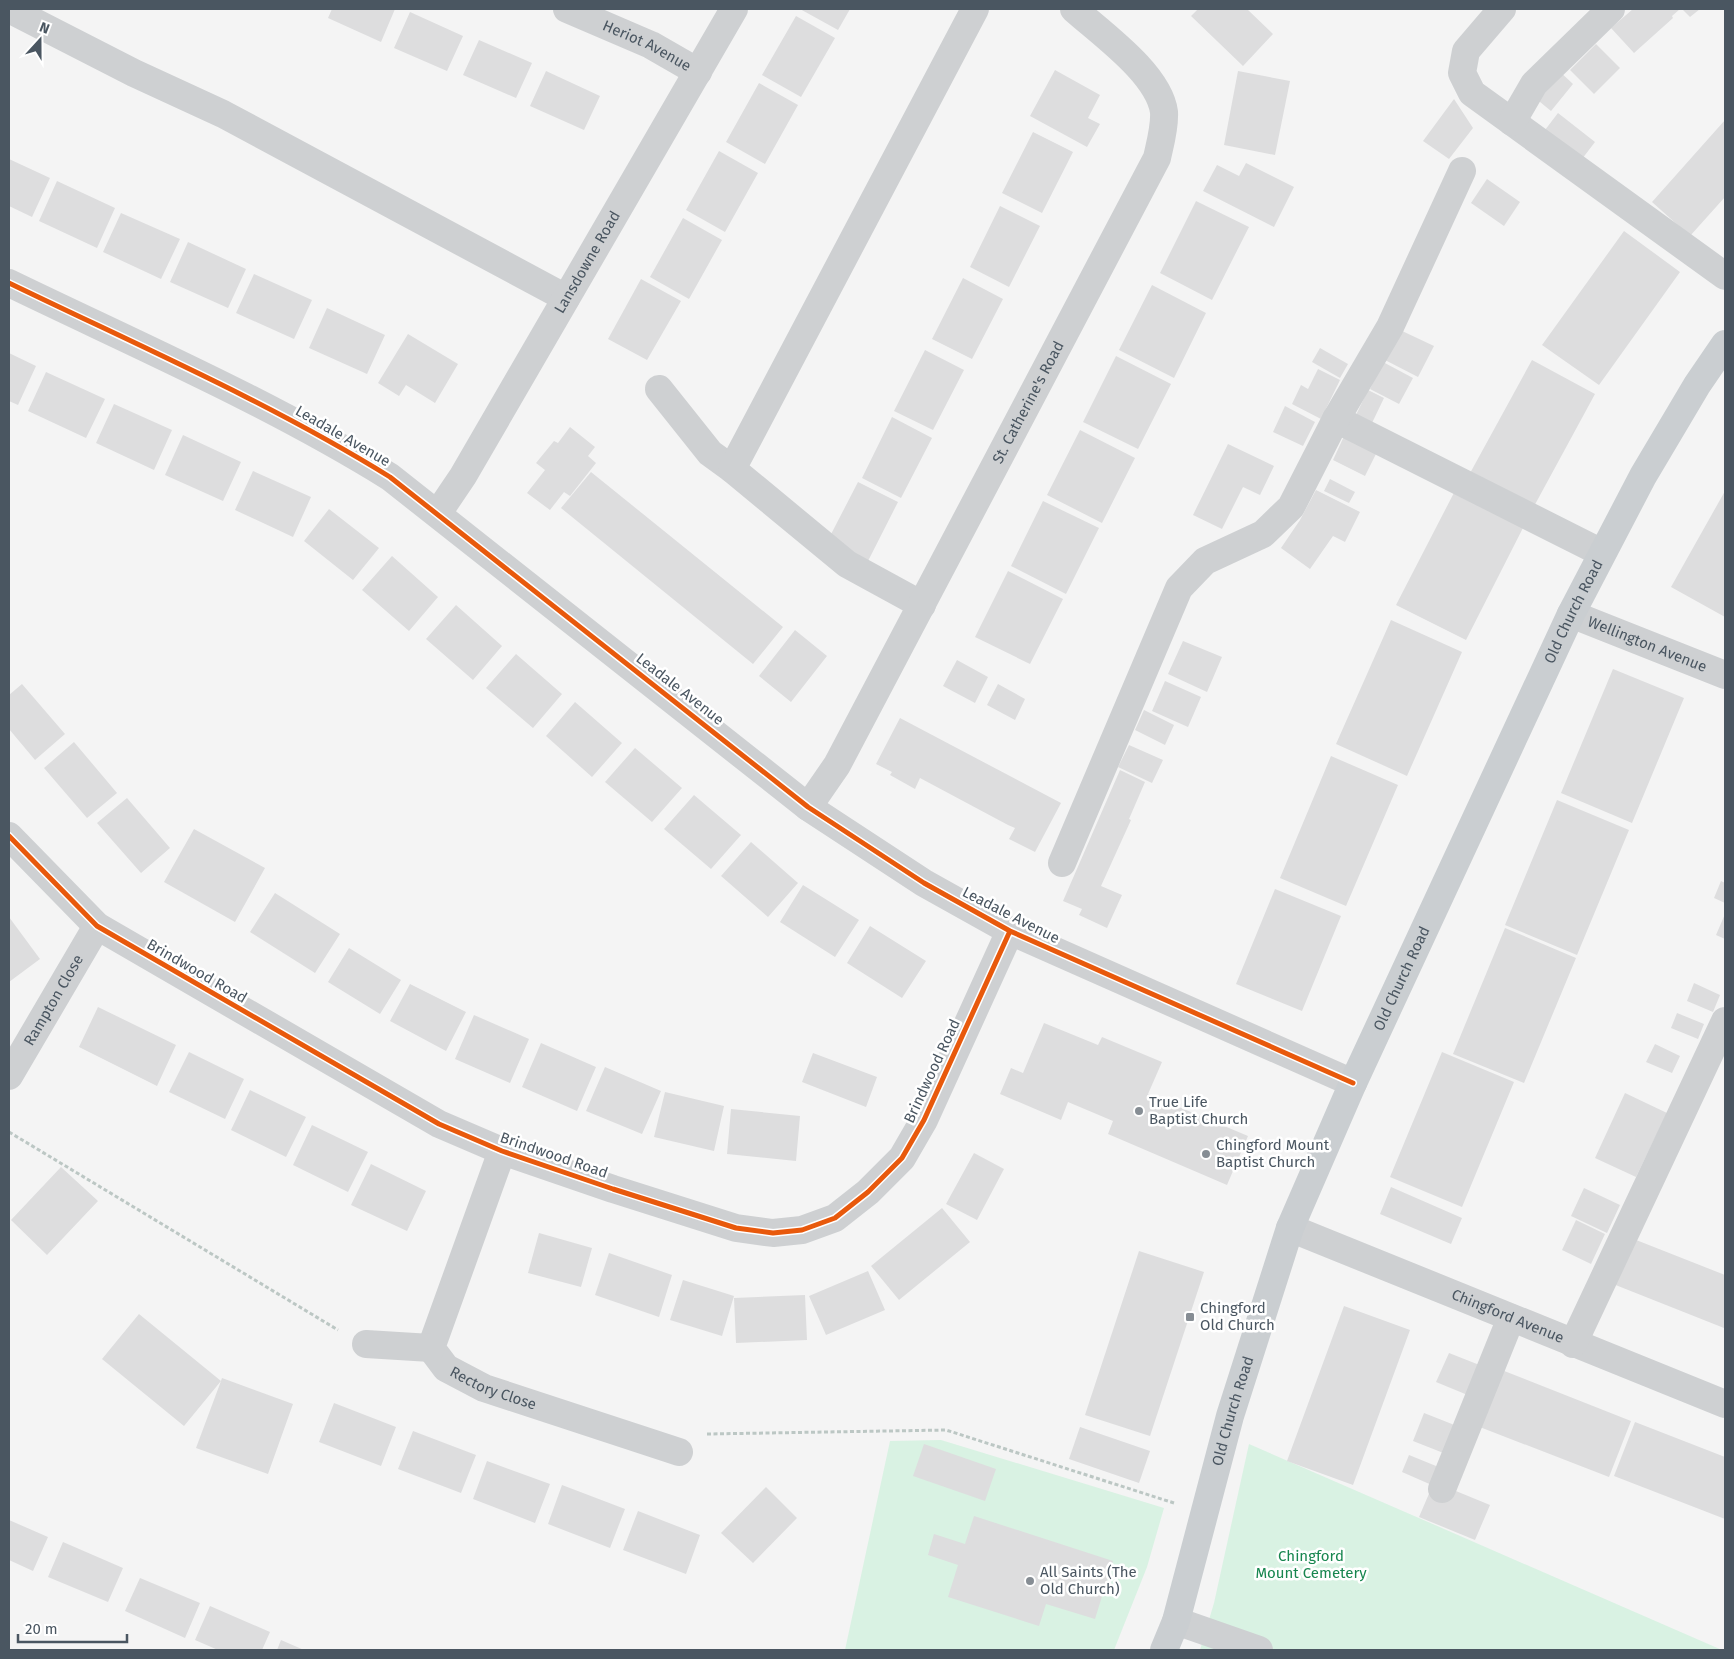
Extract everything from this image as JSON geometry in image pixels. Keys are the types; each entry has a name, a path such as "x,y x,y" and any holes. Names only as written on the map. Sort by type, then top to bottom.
{"main road":[{"name":"Old Church Road","path":"1164,1650 1176,1621 1230,1416 1290,1228 1353,1083 1571,614 1602,553 1678,416 1725,344"}],"street":[{"path":"9,9 134,73 223,114 566,298"},
{"name":"Heriot Avenue","path":"567,9 651,45 698,72"},
{"name":"Lansdowne Road","path":"438,513 463,476 734,9"},
{"path":"732,469 974,9"},
{"name":"St. Catherine's Road","path":"808,807 837,765 1157,158 1164,113 1158,92 1145,74 1074,9"},
{"path":"1502,9 1466,51 1462,73 1472,93 1725,276"},
{"path":"1512,122 1534,84 1611,9"},
{"path":"1062,863 1179,588 1205,561 1263,534 1291,507 1336,419 1390,327 1462,171"},
{"name":"Leadale Avenue","path":"9,283 267,408 352,454 390,478 438,513 808,807 924,883 1010,931 1353,1083"},
{"path":"659,389 710,453 847,564 922,604"},
{"path":"1336,419 1602,553"},
{"name":"Wellington Avenue","path":"1571,614 1725,675"},
{"name":"Brindwood Road","path":"9,836 96,926 439,1124 502,1151 736,1228 773,1233 802,1230 835,1218 868,1192 902,1158 924,1120 1010,931"},
{"name":"Rampton Close","path":"9,1076 96,926"},
{"path":"1573,1344 1725,1021"},
{"path":"366,1344 432,1348 502,1151"},
{"name":"Chingford Avenue","path":"1290,1228 1725,1404"},
{"path":"1442,1489 1511,1318"},
{"name":"Rectory Close","path":"432,1348 446,1368 484,1388 679,1452"},
{"path":"1176,1621 1260,1650"}],"path":[{"path":"9,1132 331,1326 366,1344"},
{"path":"679,1452 709,1432 946,1430 1204,1512"}],"green space":[{"path":"941,1440 1164,1508 1147,1567 1114,1650 845,1650 890,1441"},
{"name":"Chingford Mount Cemetery","path":"1249,1444 1722,1650 1200,1650 1214,1603"}],"building":[{"path":"332,9 395,9 381,42 328,18"},
{"path":"800,9 850,9 838,30"},
{"path":"1198,9 1247,9 1273,34 1243,66 1191,16"},
{"path":"1633,9 1680,9 1672,16 1673,18 1634,53 1611,28"},
{"path":"1682,9 1700,9 1690,17"},
{"path":"410,12 463,36 447,71 394,48"},
{"path":"796,16 835,38 801,97 762,75"},
{"path":"479,40 532,63 516,98 463,75"},
{"path":"1596,44 1620,68 1594,94 1570,70"},
{"path":"1557,69 1573,84 1551,111 1534,97"},
{"path":"1055,70 1100,95 1088,118 1100,124 1087,147 1030,116"},
{"path":"546,71 600,96 584,130 530,106"},
{"path":"1238,71 1290,81 1275,155 1224,145"},
{"path":"759,83 798,105 765,164 726,142"},
{"path":"1454,99 1473,128 1449,159 1423,141"},
{"path":"1558,113 1595,142 1582,159 1545,130"},
{"path":"1725,120 1725,197 1690,236 1652,202"},
{"path":"1033,132 1073,152 1042,213 1002,193"},
{"path":"719,151 758,173 725,232 686,210"},
{"path":"9,159 50,178 32,217 9,206"},
{"path":"1246,163 1294,187 1274,227 1203,191 1217,165 1239,176"},
{"path":"1487,179 1520,202 1504,226 1471,203"},
{"path":"57,181 115,208 97,248 39,221"},
{"path":"1196,201 1249,227 1212,300 1160,273"},
{"path":"1000,206 1040,226 1009,287 970,267"},
{"path":"121,213 180,239 161,279 103,252"},
{"path":"683,218 722,240 689,299 650,277"},
{"path":"1624,231 1680,272 1599,385 1542,345"},
{"path":"188,242 246,269 228,308 170,282"},
{"path":"254,274 312,300 294,339 236,313"},
{"path":"963,278 1003,299 972,359 932,339"},
{"path":"641,279 681,301 647,360 608,339"},
{"path":"1152,285 1206,313 1174,378 1119,350"},
{"path":"327,308 385,335 367,374 309,348"},
{"path":"1400,330 1434,346 1418,377 1385,360"},
{"path":"408,334 458,364 435,403 406,385 399,396 378,383"},
{"path":"1320,348 1348,364 1340,378 1312,362"},
{"path":"925,350 964,370 933,430 894,411"},
{"path":"9,353 36,366 18,405 9,401"},
{"path":"1116,356 1171,384 1138,449 1083,422"},
{"path":"1532,360 1595,394 1532,510 1469,475"},
{"path":"1383,362 1413,378 1399,404 1370,389"},
{"path":"1318,369 1340,380 1321,419 1292,404 1301,385 1308,389"},
{"path":"46,372 105,399 86,438 28,411"},
{"path":"1368,390 1384,398 1372,423 1356,415"},
{"path":"114,404 172,430 154,470 96,443"},
{"path":"1285,406 1315,422 1303,446 1273,432"},
{"path":"892,417 932,438 901,498 862,478"},
{"path":"570,427 595,447 588,456 596,463 570,496 564,492 550,510 527,493 545,470 536,463 554,441 558,443"},
{"path":"1080,430 1135,458 1102,523 1047,495"},
{"path":"1346,432 1379,448 1365,476 1333,460"},
{"path":"183,435 241,462 223,501 165,475"},
{"path":"1228,444 1274,466 1260,495 1243,487 1222,529 1193,515"},
{"path":"253,471 311,497 293,537 235,510"},
{"path":"591,472 783,627 753,664 561,508"},
{"path":"1330,479 1355,492 1349,503 1324,491"},
{"path":"858,482 898,502 867,563 827,542"},
{"path":"1458,485 1527,520 1466,640 1396,605"},
{"path":"1316,490 1360,512 1345,542 1333,536 1310,569 1281,548 1300,520"},
{"path":"1725,491 1725,617 1671,587"},
{"path":"1043,501 1099,528 1066,594 1011,566"},
{"path":"329,509 379,548 353,580 304,541"},
{"path":"392,556 438,597 409,631 362,590"},
{"path":"1008,571 1063,599 1030,664 975,637"},
{"path":"456,605 502,646 473,680 426,639"},
{"path":"1391,620 1462,652 1407,776 1336,744"},
{"path":"795,630 827,656 791,702 759,676"},
{"path":"1183,641 1222,657 1207,692 1168,674"},
{"path":"516,654 562,694 533,728 486,688"},
{"path":"957,660 988,677 975,703 943,686"},
{"path":"1613,669 1684,698 1632,823 1561,793"},
{"path":"1165,681 1201,697 1188,727 1152,711"},
{"path":"22,684 65,734 35,760 9,729 9,695"},
{"path":"998,684 1025,699 1015,720 987,705"},
{"path":"575,702 622,743 592,777 546,736"},
{"path":"1144,710 1174,725 1165,745 1135,730"},
{"path":"900,718 1061,803 1035,852 1009,839 1015,828 920,778 915,789 890,775 892,772 876,764"},
{"path":"74,742 117,793 87,818 44,768"},
{"path":"1129,745 1163,760 1152,783 1118,767"},
{"path":"635,748 682,788 652,822 605,782"},
{"path":"1331,756 1398,785 1346,906 1280,878"},
{"path":"1120,770 1145,782 1129,819 1131,820 1101,886 1122,895 1107,928 1079,915 1082,909 1063,901"},
{"path":"694,795 741,835 711,869 664,829"},
{"path":"127,798 170,848 141,873 97,823"},
{"path":"1557,800 1629,830 1577,955 1505,925"},
{"path":"194,829 265,868 235,922 164,882"},
{"path":"751,842 798,883 768,917 721,876"},
{"path":"1721,881 1725,883 1725,903 1714,898"},
{"path":"803,885 859,920 835,957 780,922"},
{"path":"1275,889 1341,916 1302,1011 1236,984"},
{"path":"275,893 340,934 315,973 250,932"},
{"path":"1725,914 1725,939 1716,935"},
{"path":"9,917 40,959 9,982"},
{"path":"870,926 926,961 902,998 847,963"},
{"path":"1505,928 1576,958 1524,1083 1453,1054"},
{"path":"349,948 401,980 380,1014 328,982"},
{"path":"1694,983 1720,995 1713,1012 1687,1001"},
{"path":"410,984 466,1012 446,1051 390,1021"},
{"path":"98,1007 176,1045 157,1086 79,1047"},
{"path":"1677,1013 1704,1024 1698,1039 1671,1028"},
{"path":"474,1015 529,1039 510,1083 455,1059"},
{"name":"True Life Baptist Church","path":"1044,1023 1098,1045 1102,1037 1162,1062 1148,1094 1248,1136 1227,1185 1108,1134 1113,1121 1068,1102 1061,1120 1000,1094 1011,1068 1023,1073"},
{"path":"541,1043 596,1067 577,1111 522,1087"},
{"path":"1655,1044 1680,1056 1672,1073 1646,1062"},
{"path":"189,1052 244,1079 225,1119 169,1092"},
{"path":"1442,1052 1514,1082 1462,1207 1390,1177"},
{"path":"813,1053 877,1077 866,1107 802,1082"},
{"path":"605,1067 661,1091 642,1134 586,1111"},
{"path":"250,1090 306,1117 286,1157 231,1130"},
{"path":"665,1092 724,1106 714,1151 654,1137"},
{"path":"1625,1093 1667,1113 1636,1177 1595,1158"},
{"path":"731,1109 800,1116 796,1161 727,1154"},
{"path":"312,1125 368,1152 348,1192 293,1165"},
{"path":"974,1153 1004,1169 977,1220 946,1204"},
{"path":"371,1164 426,1191 407,1231 351,1205"},
{"path":"61,1167 98,1201 47,1255 11,1220"},
{"path":"1391,1187 1462,1218 1451,1244 1380,1214"},
{"path":"1584,1188 1620,1205 1607,1233 1571,1216"},
{"path":"942,1208 970,1242 899,1300 871,1266"},
{"path":"1576,1220 1605,1234 1591,1264 1562,1250"},
{"path":"539,1233 592,1248 581,1287 528,1273"},
{"path":"1626,1236 1725,1275 1724,1328 1608,1282"},
{"path":"1139,1251 1204,1272 1150,1436 1085,1415"},
{"path":"609,1253 672,1275 659,1317 595,1295"},
{"path":"868,1271 885,1310 826,1335 809,1296"},
{"path":"683,1280 734,1296 722,1336 670,1320"},
{"path":"805,1295 807,1340 736,1343 734,1298"},
{"path":"1344,1306 1410,1330 1353,1485 1287,1461"},
{"path":"139,1314 221,1381 184,1426 102,1359"},
{"path":"1449,1353 1482,1366 1470,1396 1436,1382"},
{"path":"1494,1367 1631,1421 1609,1477 1472,1424"},
{"path":"222,1378 293,1404 268,1474 196,1448"},
{"path":"334,1403 396,1427 381,1466 319,1442"},
{"path":"1424,1413 1457,1426 1446,1454 1413,1441"},
{"path":"1635,1422 1725,1457 1725,1519 1614,1476"},
{"path":"1080,1427 1150,1451 1139,1483 1069,1459"},
{"path":"413,1431 476,1455 461,1493 398,1469"},
{"path":"924,1444 996,1469 985,1501 913,1476"},
{"path":"1409,1455 1441,1468 1434,1486 1402,1472"},
{"path":"487,1461 550,1484 535,1523 473,1499"},
{"path":"562,1485 625,1509 610,1548 548,1524"},
{"path":"766,1487 797,1518 753,1563 721,1533"},
{"path":"1431,1489 1451,1489 1490,1505 1475,1540 1419,1517"},
{"path":"638,1511 700,1535 686,1574 623,1550"},
{"name":"All Saints (The Old Church)","path":"974,1516 1113,1561 1095,1619 1046,1604 1039,1626 948,1597 958,1565 928,1555 934,1534 965,1544"},
{"path":"9,1520 48,1537 33,1571 9,1560"},
{"path":"63,1542 123,1568 108,1602 48,1577"},
{"path":"140,1578 200,1603 185,1638 125,1611"},
{"path":"210,1606 270,1632 262,1650 218,1650 195,1640"},
{"path":"281,1640 304,1650 277,1650"}],"cycle path":[{"path":"9,283 250,399 390,477 808,807 924,883 1010,931 1353,1083"},
{"path":"9,836 97,926 439,1124 502,1151 613,1189 736,1228 773,1233 802,1230 835,1218 868,1192 902,1158 924,1120 1010,931"}],"place":[{"name":"True Life Baptist Church","path":"1139,1111"},
{"name":"Chingford Mount Baptist Church","path":"1206,1154"},
{"name":"Chingford Old Church","path":"1190,1317"},
{"name":"All Saints (The Old Church)","path":"1030,1581"}]}
